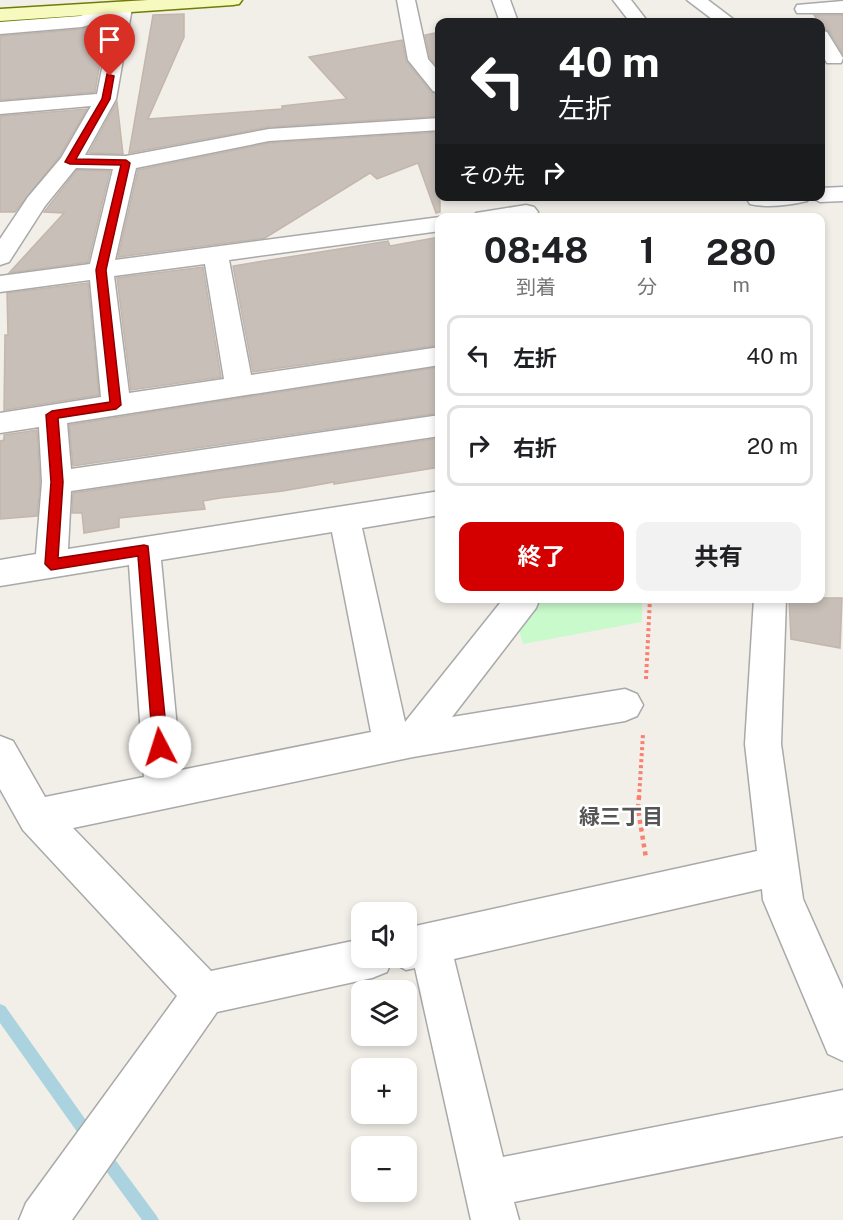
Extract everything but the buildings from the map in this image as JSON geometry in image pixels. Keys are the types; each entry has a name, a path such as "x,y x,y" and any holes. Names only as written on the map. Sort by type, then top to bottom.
{"street":[{"path":"0,7 71,4 123,8 233,0"},
{"path":"406,0 418,60 435,81"},
{"path":"501,0 508,18"},
{"path":"622,0 636,18"},
{"path":"696,0 722,18"},
{"path":"0,15 71,4"},
{"path":"805,10 843,7"},
{"path":"0,28 82,21 123,8"},
{"path":"0,257 36,202 70,162 106,99 123,8"},
{"path":"825,44 834,59"},
{"path":"0,108 106,99"},
{"path":"70,162 126,163 269,135 435,124"},
{"path":"116,405 101,270 126,163"},
{"path":"825,195 843,194"},
{"path":"506,213 524,209"},
{"path":"0,284 435,225"},
{"path":"216,254 239,387"},
{"path":"0,423 435,357"},
{"path":"51,564 57,482 52,415"},
{"path":"57,482 435,426"},
{"path":"0,573 435,504"},
{"path":"345,518 403,742"},
{"path":"144,550 164,791"},
{"path":"403,742 520,603"},
{"path":"770,603 763,744 783,900 843,1039"},
{"path":"36,817 403,742 638,709"},
{"path":"0,753 36,817 204,994"},
{"path":"779,866 418,947 491,1202 843,1113"},
{"path":"43,1220 204,994 351,962"}],"path":[{"path":"649,603 638,709 638,808 652,895"}],"green space":[{"path":"534,603 642,603 642,622 523,644 518,626"}],"waterway":[{"path":"0,1011 90,1138"},
{"path":"103,1155 151,1220"}],"district":[{"name":"緑三丁目","path":"621,816"}],"route":[{"path":"110,76 106,99 70,162 126,163 101,270 116,405 52,415 57,482 51,564 144,550 160,747"}]}
